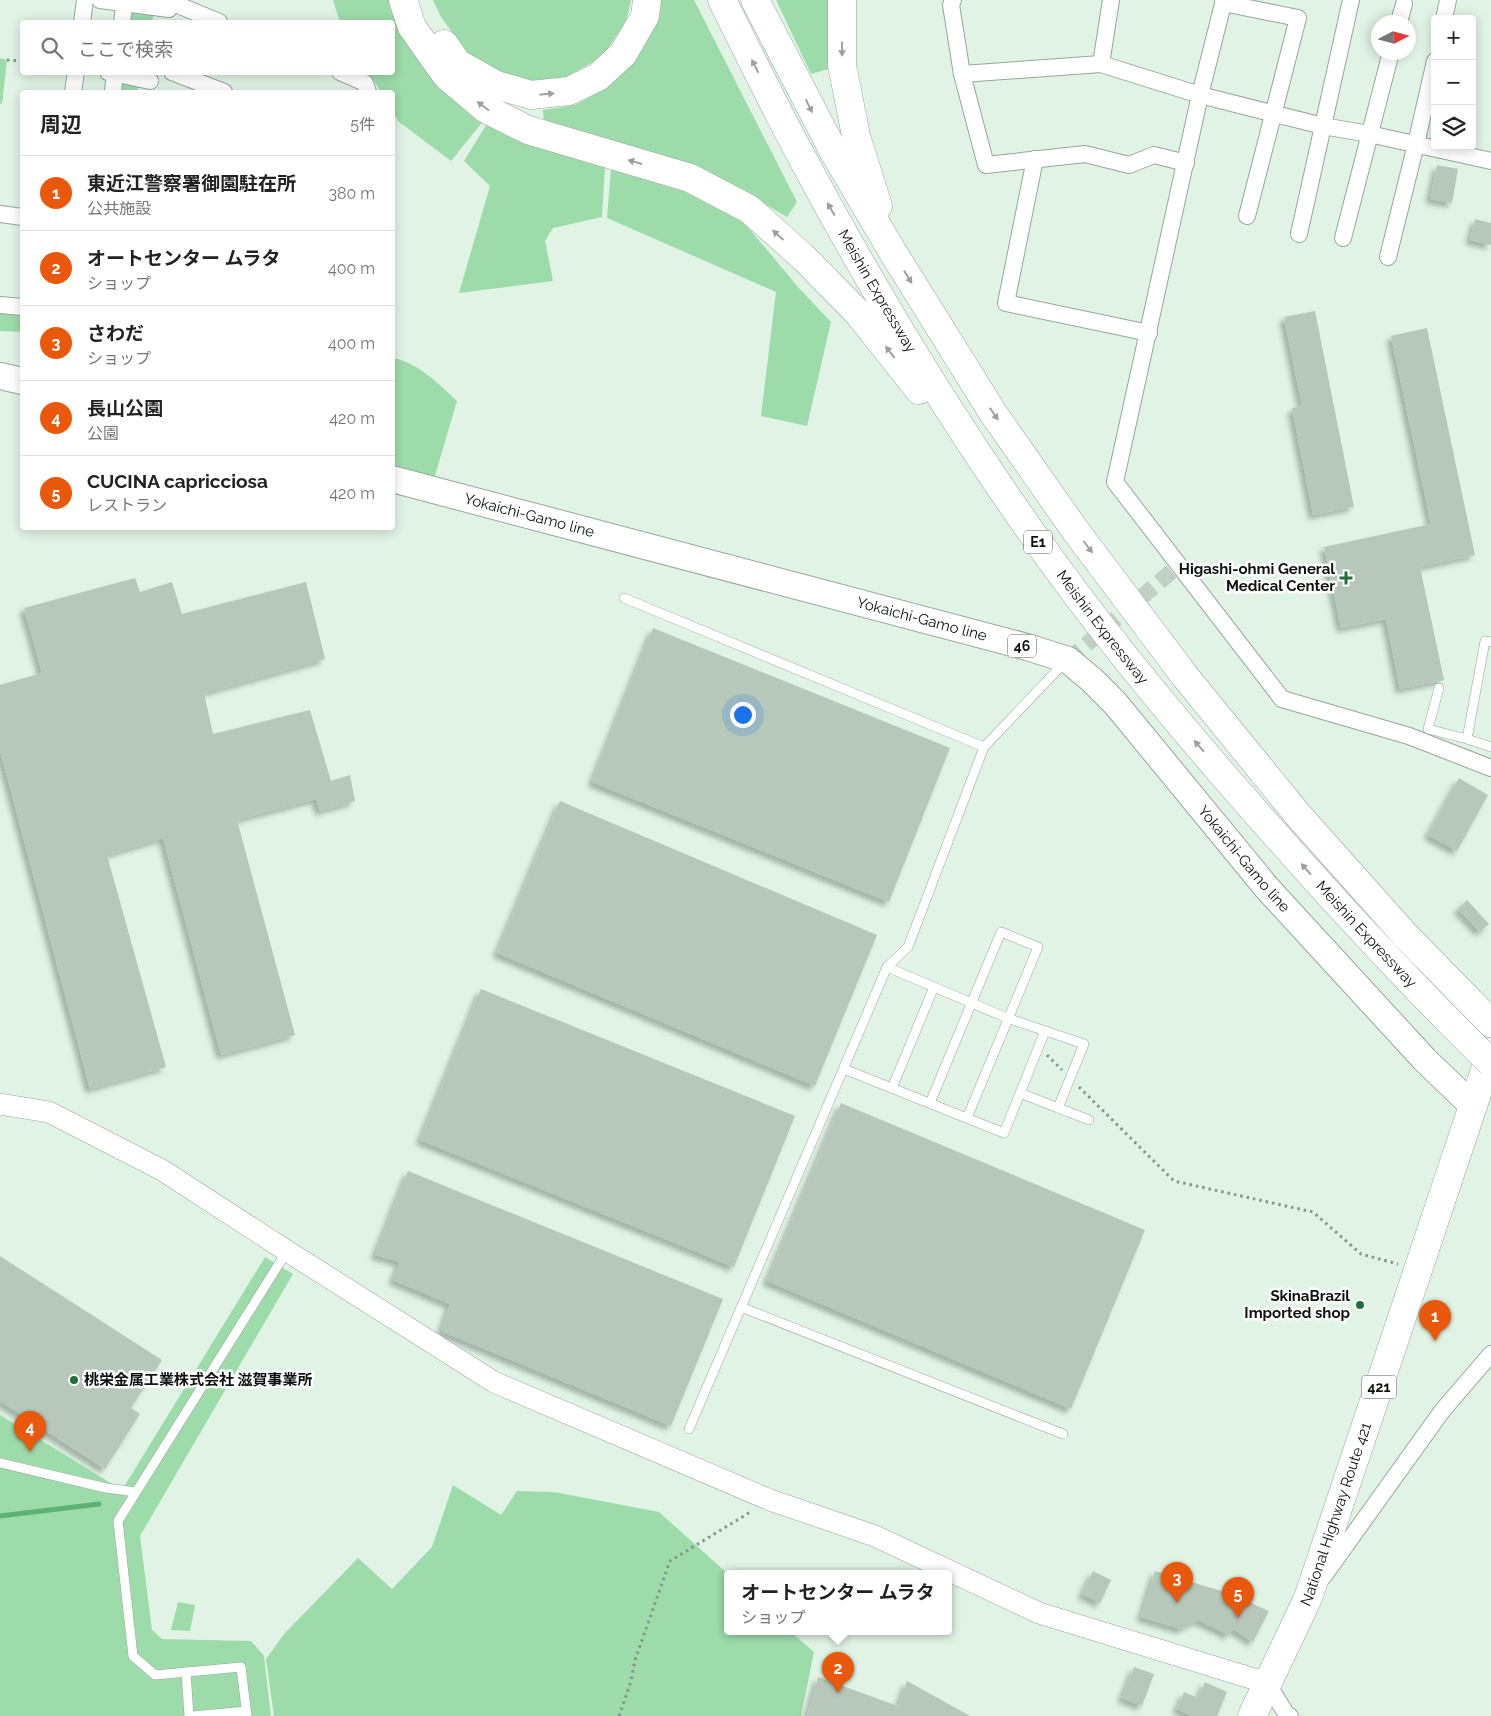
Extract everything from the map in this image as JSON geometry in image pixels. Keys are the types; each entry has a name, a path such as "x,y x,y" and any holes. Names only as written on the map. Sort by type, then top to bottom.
{"highway":[{"path":"403,0 412,27 446,75 486,109 528,130 690,178 749,209 803,258 859,314 912,380 1037,557 1155,695"},
{"path":"419,0 425,18 457,63 496,85 531,95 569,91 598,77 623,54 645,16 647,0"},
{"name":"Meishin Expressway","path":"722,0 804,163 889,311 964,433 1044,551 1155,695 1276,836 1384,955 1491,1063"},
{"name":"Meishin Expressway","path":"755,0 835,154 894,254 994,413 1075,530 1184,675 1298,815 1405,935 1491,1023"},
{"path":"842,0 842,65 856,136 894,254"},
{"name":"National Highway Route 421","path":"1252,1716 1308,1598 1491,1052"}],"main road":[{"path":"0,376 20,381"},
{"name":"Yokaichi-Gamo line","path":"395,480 1017,644 1068,660 1115,703 1267,888 1425,1060 1473,1106"}],"street":[{"path":"82,20 85,0"},
{"path":"100,0 169,8 212,20"},
{"path":"953,0 951,6 962,74 986,164 1085,154 1128,165 1154,155 1186,163"},
{"path":"1101,64 1111,0"},
{"path":"1299,234 1351,0"},
{"path":"1445,15 1448,0"},
{"path":"122,20 124,2"},
{"path":"1247,216 1298,18 1224,2 1200,95 1115,482 1282,699 1409,736 1491,768"},
{"path":"1401,15 1404,4"},
{"path":"1343,238 1389,60"},
{"path":"962,74 1101,64 1200,95 1274,114 1491,161"},
{"path":"73,90 76,75"},
{"path":"113,75 113,90"},
{"path":"121,75 150,82"},
{"path":"180,75 219,90"},
{"path":"347,75 365,83 367,90"},
{"path":"1388,257 1431,78"},
{"path":"1035,159 1006,303 1149,333"},
{"path":"0,214 20,217"},
{"path":"0,305 20,307"},
{"path":"0,1104 49,1112 162,1170 494,1382 770,1500 875,1536 947,1570"},
{"path":"1308,1598 1442,1411 1491,1354"},
{"path":"952,1572 1039,1613 1267,1683 1287,1715 1290,1716"}],"lane":[{"path":"624,598 984,747"},
{"path":"1467,739 1485,641 1491,642"},
{"path":"689,1429 887,967 908,947 984,747 1068,660"},
{"path":"1439,688 1428,729 1491,747"},
{"path":"930,1103 1001,932 1038,947 967,1118"},
{"path":"887,967 1008,1018 1084,1044 1058,1108"},
{"path":"892,1088 934,987"},
{"path":"844,1069 1004,1133 1046,1031"},
{"path":"1020,1093 1089,1120"},
{"path":"186,1672 191,1716 247,1713 241,1667 186,1672 155,1675 133,1656 118,1521 287,1251"},
{"path":"741,1307 1062,1434"},
{"path":"0,1463 106,1488 136,1492"}],"path":[{"path":"7,60 20,61"},
{"path":"1046,1054 1066,1074"},
{"path":"1073,1081 1174,1181 1313,1212 1361,1254 1418,1270"},
{"path":"620,1716 631,1681 635,1660 670,1561 770,1500"}],"green space":[{"path":"132,0 157,0 152,20 128,20"},
{"path":"333,0 391,0 484,120 451,161 398,121 395,116 395,90 380,90 370,75 395,75 395,20 339,20"},
{"path":"433,0 631,0 626,22 602,57 560,80 523,81 476,64 441,17"},
{"path":"656,0 694,0 797,202 787,217 727,182 659,157 544,124 543,110 575,105 607,88 633,60"},
{"path":"776,0 830,0 832,68 811,74"},
{"path":"0,58 7,60 2,104 0,103"},
{"path":"121,75 141,75 138,90 118,90"},
{"path":"488,122 605,166 602,217 553,228 545,241 553,281 459,293 490,186 464,161"},
{"path":"611,169 687,192 741,219 798,287 831,322 807,426 761,416 776,292 607,218"},
{"path":"20,305 20,332 0,331 0,306"},
{"path":"395,359 419,369 457,401 433,482 395,472"},
{"path":"265,1257 293,1274 140,1536 152,1630 162,1639 251,1641 264,1656 271,1716 0,1716 0,1415 122,1490"},
{"path":"453,1485 501,1515 517,1491 554,1492 659,1512 724,1570 724,1635 794,1635 814,1652 801,1716 274,1716 266,1659 284,1634 358,1558 392,1589 432,1547"},
{"path":"178,1602 195,1605 190,1631 171,1630"}],"building":[{"path":"1437,165 1458,169 1452,203 1430,199"},
{"path":"1475,219 1491,223 1491,245 1470,240"},
{"path":"1315,311 1354,507 1313,515 1292,408 1302,406 1284,317"},
{"path":"1427,328 1475,555 1420,567 1444,680 1400,689 1386,619 1341,628 1324,547 1431,524 1391,336"},
{"path":"135,578 140,592 172,582 182,614 306,582 325,659 204,693 213,734 310,710 331,781 350,775 355,801 320,811 316,799 237,820 295,1035 221,1055 163,838 107,855 166,1067 90,1089 0,750 0,685 42,673 24,608"},
{"path":"653,628 950,748 889,902 592,782"},
{"path":"1459,778 1488,795 1457,851 1428,835"},
{"path":"560,801 877,935 815,1086 497,953"},
{"path":"1467,900 1489,924 1480,932 1458,909"},
{"path":"481,989 795,1116 734,1267 420,1140"},
{"path":"841,1103 1145,1230 1071,1409 767,1281"},
{"path":"408,1171 723,1299 671,1426 441,1331 450,1304 393,1280 400,1262 375,1255"},
{"name":"桃栄金属工業株式会社 滋賀事業所","path":"0,1256 162,1360 131,1408 140,1414 105,1469 0,1401"},
{"path":"1093,1571 1111,1580 1100,1603 1082,1594"},
{"path":"1155,1571 1228,1593 1269,1611 1253,1642 1233,1629 1229,1635 1198,1620 1181,1629 1141,1617"},
{"path":"1134,1667 1154,1674 1142,1706 1122,1698"},
{"path":"818,1677 898,1706 907,1681 970,1716 807,1716"},
{"path":"1205,1682 1227,1692 1217,1716 1192,1716 1177,1709 1184,1692 1198,1698"}],"waterway":[{"path":"0,1516 99,1504"}],"tunnel":[{"path":"1068,660 1179,565"}],"place":[{"name":"Higashi-ohmi General Medical Center","path":"1346,578"},
{"name":"SkinaBrazil Imported shop","path":"1360,1305"},
{"name":"東近江警察署御園駐在所","path":"1435,1341"},
{"name":"桃栄金属工業株式会社 滋賀事業所","path":"74,1380"},
{"name":"長山公園","path":"30,1452"},
{"name":"さわだ","path":"1177,1603"},
{"name":"CUCINA capricciosa","path":"1238,1618"},
{"name":"オートセンター ムラタ","path":"838,1693"}]}
